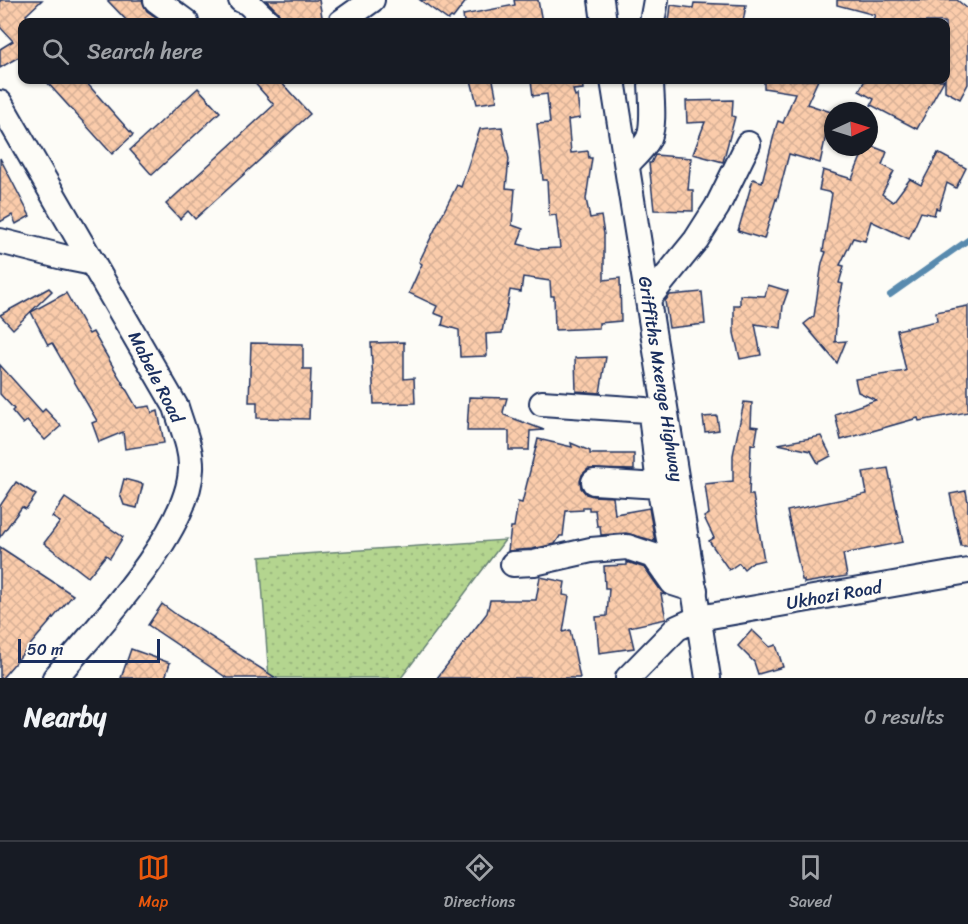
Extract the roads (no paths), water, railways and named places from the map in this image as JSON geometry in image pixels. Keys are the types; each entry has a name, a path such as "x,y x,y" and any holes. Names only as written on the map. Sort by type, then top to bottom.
{"street":[{"path":"156,0 181,18"},
{"path":"241,0 247,2 264,18"},
{"path":"347,18 372,0"},
{"path":"601,0 603,18"},
{"path":"652,18 656,0"},
{"name":"Griffiths Mxenge Highway","path":"614,84 648,299 686,587 699,618 708,678"},
{"path":"627,164 643,148 649,136 652,117 651,84"},
{"name":"Mabele Road","path":"0,103 176,407 189,449 191,470 184,500 167,537 125,594 55,678"},
{"path":"648,299 696,240 717,207 748,144"},
{"path":"0,241 93,263"},
{"path":"542,403 646,410 651,414 659,486 686,587"},
{"path":"594,482 659,486"},
{"path":"513,564 534,563 591,550 627,547 654,556 669,579 686,587"},
{"name":"Ukhozi Road","path":"628,678 677,628 699,618 968,571"}],"waterway":[{"path":"890,295 968,240"}]}
